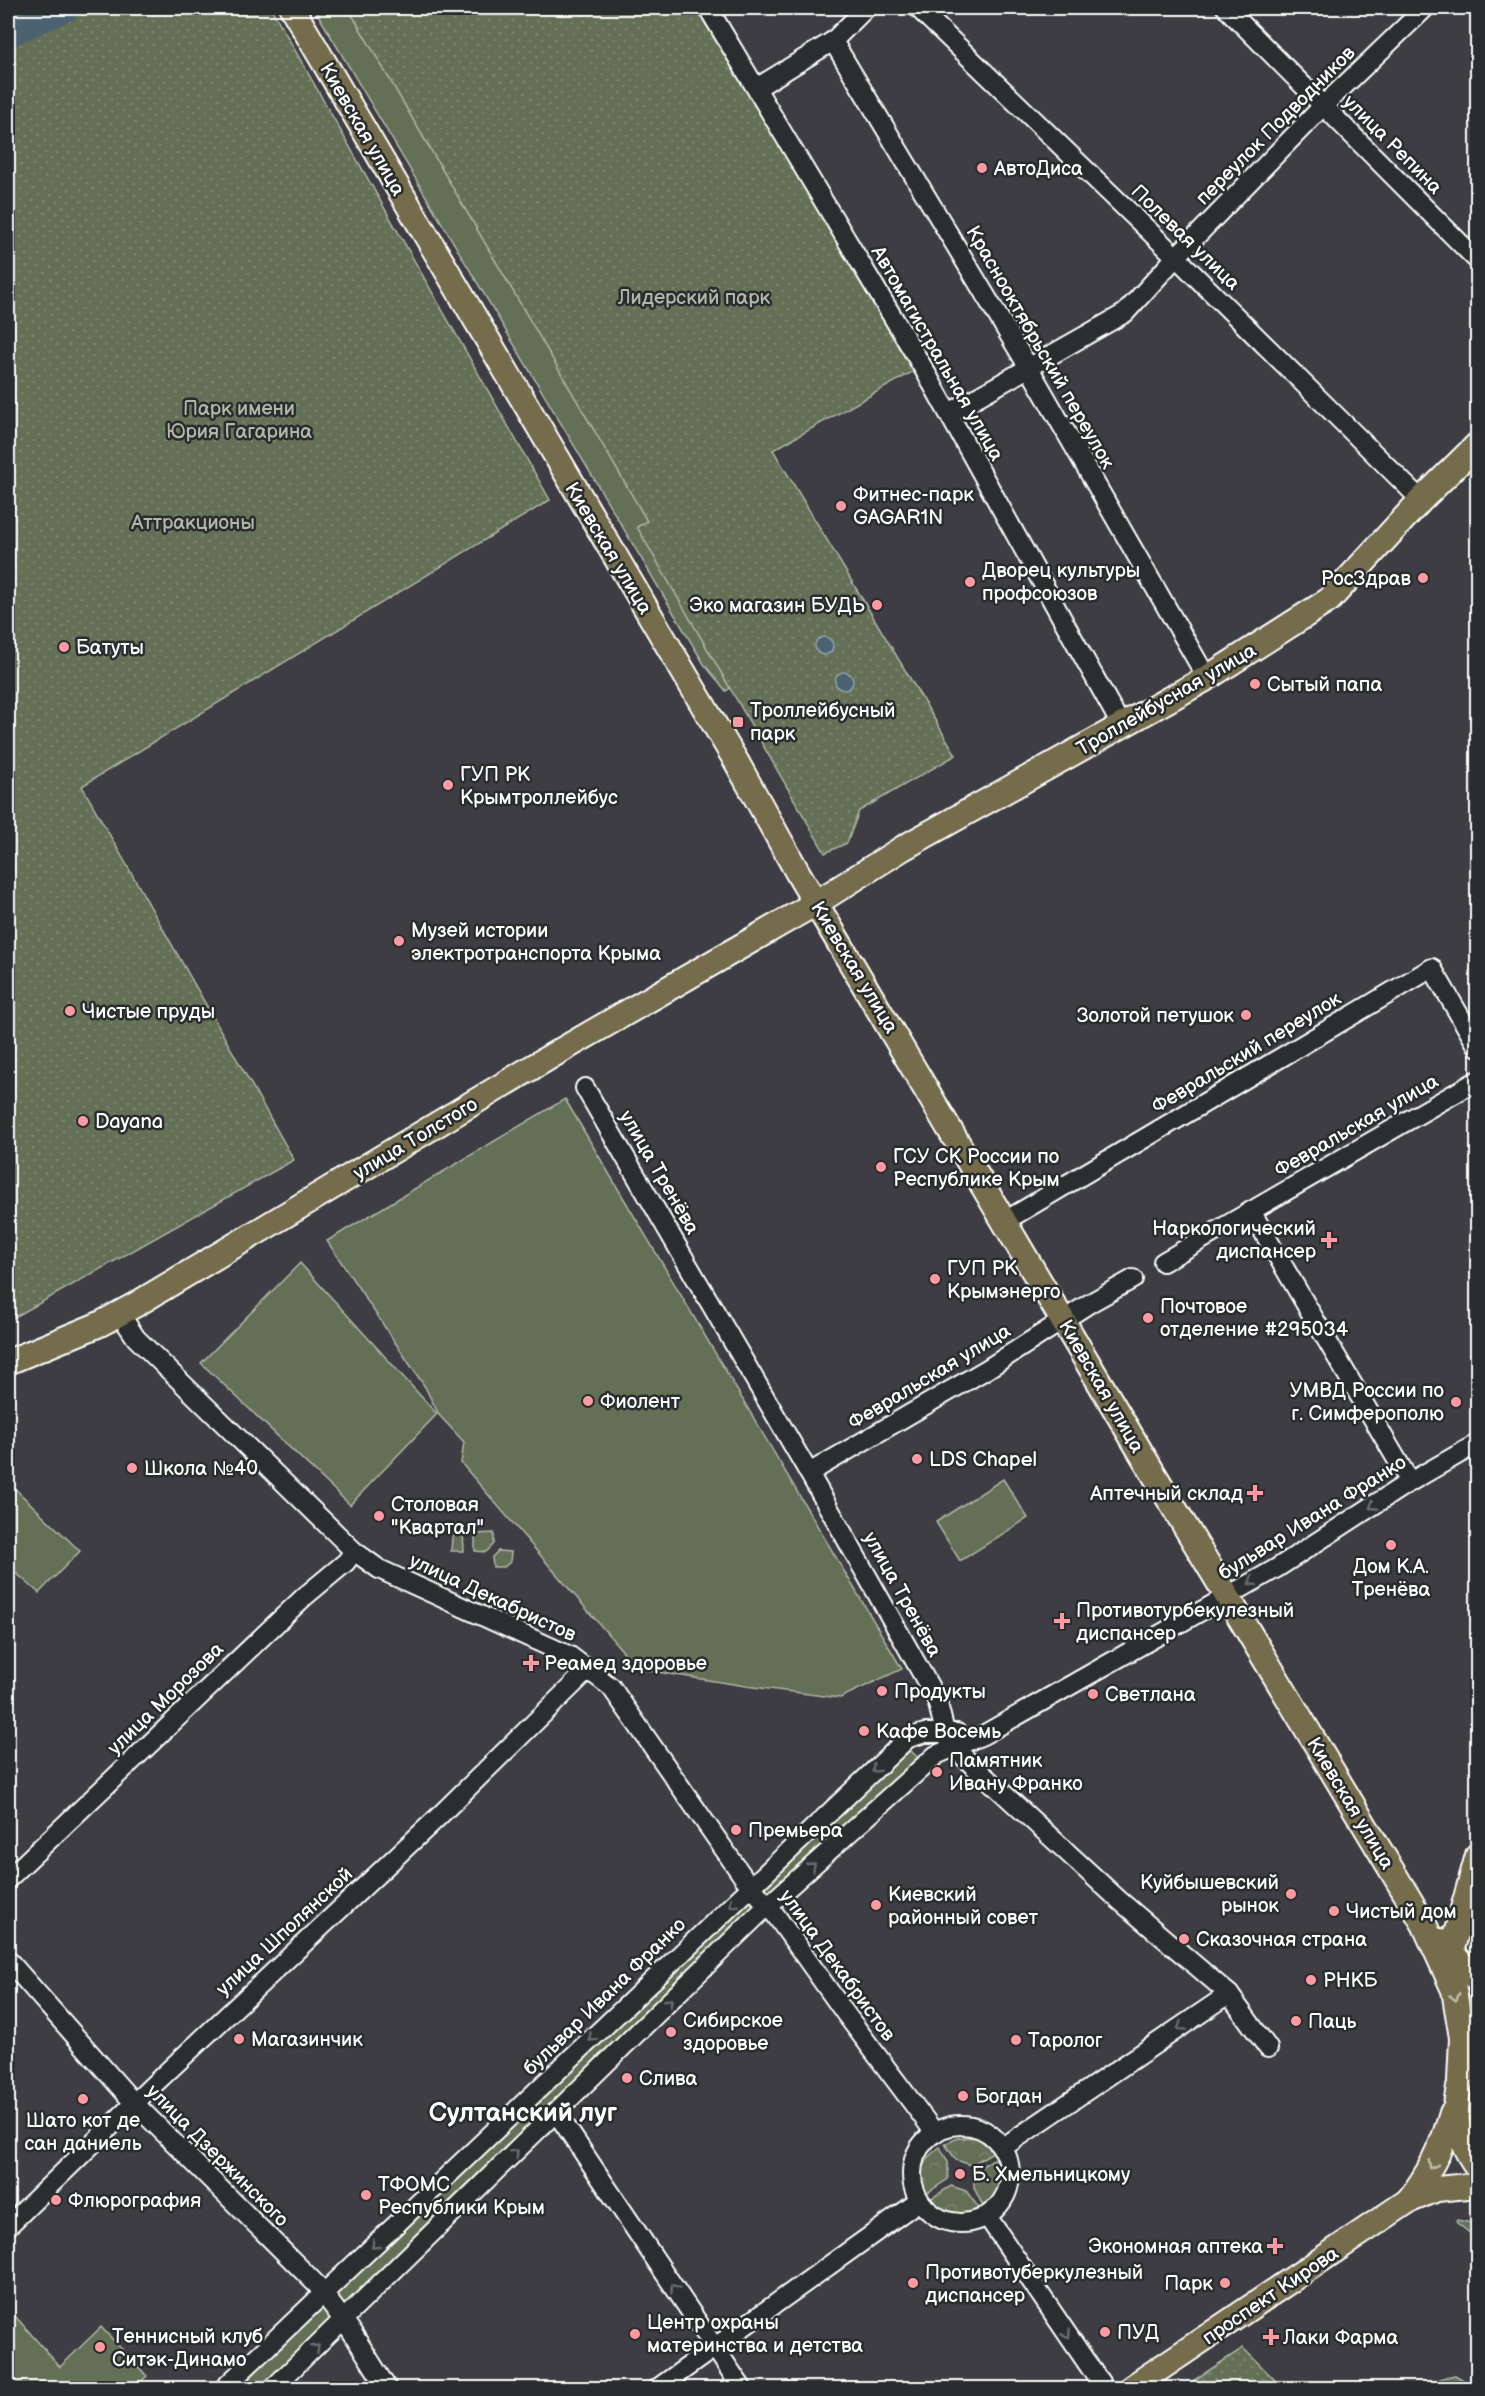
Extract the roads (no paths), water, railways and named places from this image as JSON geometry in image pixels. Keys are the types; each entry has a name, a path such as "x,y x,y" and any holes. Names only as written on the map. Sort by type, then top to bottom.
{"main road":[{"name":"Киевская улица","path":"292,8 736,761 816,903 1424,1924 1454,1990 1462,2038 1459,2085"},
{"name":"Троллейбусная улица","path":"816,903 903,848 1207,678 1329,600 1421,501 1478,444"},
{"name":"улица Толстого","path":"8,1362 120,1314 553,1055 816,903"},
{"path":"1451,1952 1478,1855"},
{"name":"Киевская улица","path":"1424,1924 1478,1981"},
{"path":"1408,2201 1421,2185 1444,2141 1466,2066 1478,2050"},
{"path":"1459,2085 1455,2113 1458,2134 1466,2153 1478,2168"},
{"path":"1408,2201 1437,2188 1478,2185"},
{"name":"проспект Кирова","path":"1131,2388 1408,2201"}],"street":[{"name":"Автомагистральная улица","path":"708,8 758,87 949,413 1121,725"},
{"path":"758,87 833,41 866,8"},
{"name":"Полевая улица","path":"918,8 1176,257 1421,501"},
{"name":"улица Репина","path":"1226,8 1478,261"},
{"name":"переулок Подводников","path":"949,413 1125,313 1176,257 1323,106 1425,8"},
{"name":"Краснооктябрьский переулок","path":"833,41 1029,368 1207,678"},
{"name":"Февральский переулок","path":"1005,1221 1432,968 1478,1047"},
{"name":"Февральская улица","path":"1163,1262 1478,1080"},
{"name":"улица Тренёва","path":"585,1088 809,1473 937,1700 945,1732 954,1748 1119,1900 1229,1994 1268,2048"},
{"path":"1251,1211 1410,1482"},
{"name":"Февральская улица","path":"809,1473 987,1369 1063,1320 1133,1279"},
{"name":"улица Декабристов","path":"120,1314 136,1338 354,1551 379,1569 570,1656 589,1668 610,1687 752,1887 768,1905 934,2133"},
{"name":"бульвар Ивана Франко","path":"273,2388 344,2322 768,1905 936,1755 983,1735 1277,1568 1410,1482 1478,1443"},
{"name":"улица Морозова","path":"8,1879 304,1597 346,1562 354,1551"},
{"name":"улица Шполянской","path":"8,2226 134,2103 435,1820 589,1668"},
{"name":"бульвар Ивана Франко","path":"224,2388 908,1738 916,1734 945,1732 983,1735"},
{"name":"улица Дзержинского","path":"8,1960 134,2103 323,2294 387,2388"},
{"path":"1002,2148 1229,1994"},
{"path":"556,2112 742,2388"},
{"path":"952,2126 972,2127 989,2134 1002,2148 1009,2166 1009,2185 1001,2203 987,2216 969,2223 950,2222 932,2214 919,2201 912,2183 913,2163 921,2146 934,2133 952,2126"},
{"path":"658,2388 919,2201"},
{"path":"987,2216 1104,2388"}],"water":[{"path":"824,637 830,640 833,646 830,652 824,655 818,652 815,646 818,640"},
{"path":"844,672 850,675 853,681 850,687 844,690 838,687 835,681 838,675"},
{"path":"8,1020 13,1034 14,1050 8,1080"}],"waterway":[{"path":"8,34 67,8"}],"place":[{"name":"АвтоДиса","path":"982,168"},
{"name":"Фитнес-парк GAGAR1N","path":"841,506"},
{"name":"РосЗдрав","path":"1423,578"},
{"name":"Дворец культуры профсоюзов","path":"970,582"},
{"name":"Эко магазин БУДЬ","path":"877,605"},
{"name":"Батуты","path":"64,647"},
{"name":"Сытый папа","path":"1255,684"},
{"name":"Троллейбусный парк","path":"738,722"},
{"name":"ГУП РК Крымтроллейбус","path":"448,785"},
{"name":"Музей истории электротранспорта Крыма","path":"399,941"},
{"name":"Чистые пруды","path":"70,1011"},
{"name":"Золотой петушок","path":"1246,1015"},
{"name":"Dayana","path":"83,1121"},
{"name":"ГСУ СК России по Республике Крым","path":"881,1167"},
{"name":"Наркологический диспансер","path":"1329,1240"},
{"name":"ГУП РК Крымэнерго","path":"935,1279"},
{"name":"Почтовое отделение #295034","path":"1148,1318"},
{"name":"Фиолент","path":"588,1401"},
{"name":"УМВД России по г. Симферополю","path":"1456,1402"},
{"name":"LDS Chapel","path":"917,1459"},
{"name":"Школа №40","path":"132,1468"},
{"name":"Аптечный склад","path":"1255,1493"},
{"name":"Столовая \"Квартал\"","path":"379,1516"},
{"name":"Дом К.А. Тренёва","path":"1391,1545"},
{"name":"Противотурбекулезный диспансер","path":"1062,1621"},
{"name":"Реамед здоровье","path":"531,1663"},
{"name":"Продукты","path":"882,1691"},
{"name":"Светлана","path":"1093,1694"},
{"name":"Кафе Восемь","path":"864,1731"},
{"name":"Памятник Ивану Франко","path":"937,1772"},
{"name":"Премьера","path":"736,1830"},
{"name":"Куйбышевский рынок","path":"1291,1894"},
{"name":"Киевский районный совет","path":"876,1905"},
{"name":"Чистый дом","path":"1334,1911"},
{"name":"Сказочная страна","path":"1184,1939"},
{"name":"РНКБ","path":"1311,1980"},
{"name":"Паць","path":"1296,2021"},
{"name":"Сибирское здоровье","path":"671,2032"},
{"name":"Магазинчик","path":"239,2039"},
{"name":"Таролог","path":"1016,2040"},
{"name":"Слива","path":"627,2078"},
{"name":"Богдан","path":"963,2096"},
{"name":"Шато кот де сан даниель","path":"83,2099"},
{"name":"Б. Хмельницкому","path":"960,2174"},
{"name":"ТФОМС Республики Крым","path":"366,2195"},
{"name":"Флюрография","path":"56,2200"},
{"name":"Экономная аптека","path":"1275,2246"},
{"name":"Противотуберкулезный диспансер","path":"913,2283"},
{"name":"Парк","path":"1225,2283"},
{"name":"ПУД","path":"1105,2332"},
{"name":"Центр охраны материнства и детства","path":"635,2334"},
{"name":"Лаки Фарма","path":"1271,2337"},
{"name":"Теннисный клуб Ситэк-Динамо","path":"100,2347"}],"district":[{"name":"Султанский луг","path":"523,2112"}],"park label":[{"name":"Лидерский парк","path":"694,297"},
{"name":"Парк имени Юрия Гагарина","path":"239,420"},
{"name":"Аттракционы","path":"193,522"}]}
